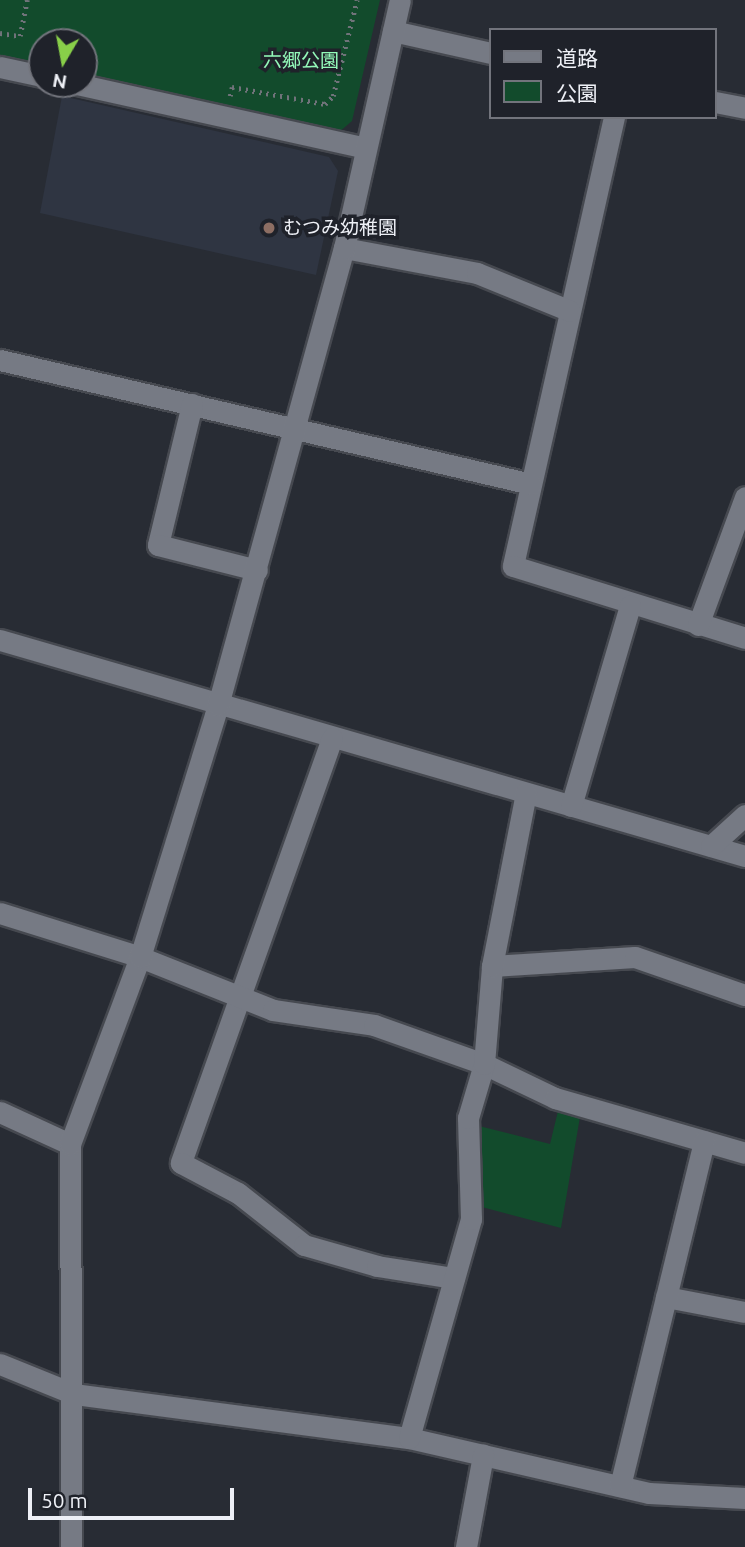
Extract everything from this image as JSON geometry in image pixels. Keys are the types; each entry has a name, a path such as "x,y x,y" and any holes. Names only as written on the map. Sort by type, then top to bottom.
{"street":[{"path":"71,1547 74,1394 70,1144 140,957 218,705 298,428 344,248 400,0"},
{"path":"393,31 490,53"},
{"path":"0,67 28,73"},
{"path":"98,89 365,149"},
{"path":"717,102 745,108"},
{"path":"614,119 513,566 630,605 745,638"},
{"path":"344,248 477,273 570,311"},
{"path":"0,360 531,484"},
{"path":"192,404 158,545 257,570"},
{"path":"698,625 745,497"},
{"path":"571,806 630,605"},
{"path":"0,640 745,856"},
{"path":"332,738 181,1163 238,1193 304,1245 377,1266 454,1278"},
{"path":"409,1438 471,1219 468,1118 484,1063 492,966 526,793"},
{"path":"710,846 745,815"},
{"path":"0,912 140,957 273,1010 374,1025 484,1063 555,1098 745,1153"},
{"path":"492,966 635,957 745,995"},
{"path":"0,1112 70,1144"},
{"path":"620,1486 704,1141"},
{"path":"666,1297 745,1312"},
{"path":"0,1364 74,1394 409,1438 620,1486 745,1498"},
{"path":"466,1547 483,1455"}],"path":[{"path":"0,33 20,36 27,0"},
{"path":"227,118 232,87 325,104 333,96 357,0"}],"shaded area":[{"path":"62,98 329,157 338,171 316,275 40,213"}],"green space":[{"name":"六郷公園","path":"0,0 380,0 352,121 338,133 98,79 98,28 28,28 28,63 0,57"},
{"path":"558,1111 580,1117 561,1228 478,1206 475,1125 550,1144"}],"place":[{"name":"むつみ幼稚園","path":"269,228"}]}
